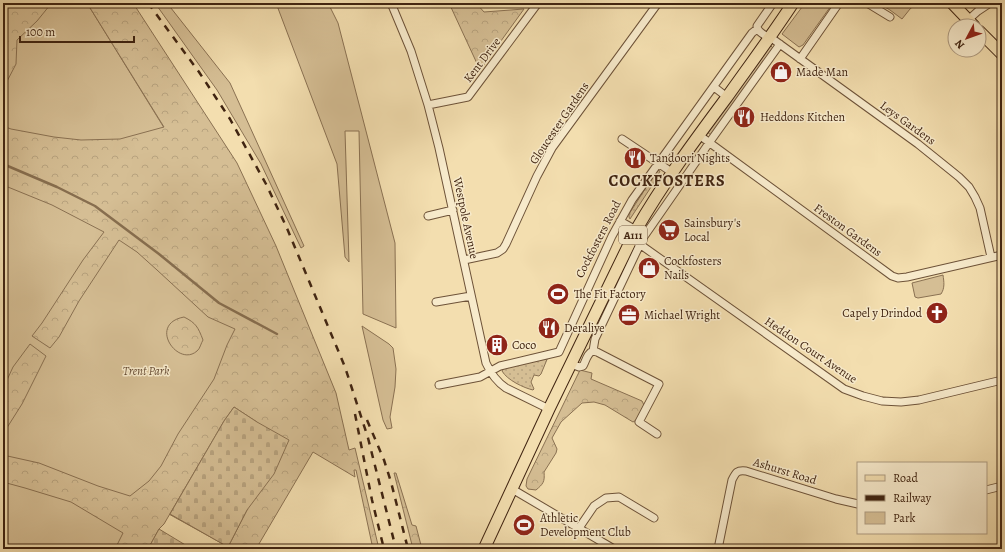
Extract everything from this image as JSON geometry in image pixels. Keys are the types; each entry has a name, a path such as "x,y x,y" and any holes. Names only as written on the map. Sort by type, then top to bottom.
{"main road":[{"name":"A111","path":"484,549 549,409 636,238 649,207 793,3"},
{"path":"952,3 966,18"},
{"path":"987,39 1002,54"}],"street":[{"name":"Westpole Avenue","path":"391,3 411,51 428,105 453,210 486,363 496,380 506,388 549,409"},
{"name":"Kent Drive","path":"428,105 468,97 538,3"},
{"name":"Gloucester Gardens","path":"464,260 500,252 506,244 537,176 552,148 658,3"},
{"name":"Cockfosters Road","path":"439,385 480,377 500,366 558,352 605,250 632,200 752,33 757,29 758,24 774,3"},
{"path":"800,59 839,3"},
{"path":"866,3 890,17"},
{"path":"974,18 978,11 990,3"},
{"path":"757,29 769,38"},
{"name":"Leys Gardens","path":"769,38 780,44 918,144 959,176 969,187 980,208 991,257"},
{"path":"571,364 581,367 589,354 593,351 596,339 636,238 643,238 780,44"},
{"path":"714,86 727,97"},
{"name":"Freston Gardens","path":"699,135 892,276 898,278 907,277 1002,255"},
{"path":"622,139 673,173"},
{"path":"428,216 453,210"},
{"name":"Heddon Court Avenue","path":"620,221 636,238 844,389 862,396 882,401 901,402 920,400 1002,380"},
{"path":"436,302 471,296"},
{"path":"593,351 658,384 639,422 657,434"},
{"name":"Ashurst Road","path":"718,549 732,480 736,472 740,470 836,499 857,504"},
{"path":"987,490 1002,486"},
{"path":"512,489 611,548"},
{"path":"579,528 594,506 606,498 618,497 654,518"}],"green space":[{"name":"Trent Park","path":"3,3 87,3 316,374 232,549 167,513 147,549 3,549"},
{"path":"5,3 50,3 50,5 37,21 17,40 16,64 3,89 3,7"},
{"path":"87,3 133,3 237,163 276,246 336,393 349,450 355,448 379,549 373,549 356,470 354,470 355,477 313,452 256,549 231,549 228,547 247,510 257,422 234,407 224,421 148,549 115,549 123,533 71,502 3,482 3,455 39,463 98,486 130,496 149,481 161,466 178,434 214,379 235,329 208,317 137,252 119,240 79,301 59,337 50,348 32,336 83,260 104,232 52,205 3,185 3,126 11,129 54,137 81,140 120,139 164,127"},
{"path":"155,3 167,3 230,83 304,246 301,248 261,164 217,90"},
{"path":"276,3 328,3 338,23 395,243 396,328 363,314 359,131 345,131 349,262 345,257 337,164"},
{"path":"449,3 476,3 484,12 524,9 480,70"},
{"path":"805,3 833,3 803,45 799,47 782,34"},
{"path":"878,3 917,3 902,19"},
{"path":"770,45 773,48 711,135 707,132"},
{"path":"658,170 660,171 655,181 630,219 629,214"},
{"path":"943,275 944,287 941,294 918,298 915,297 912,283"},
{"path":"184,317 196,326 203,340 198,350 189,355 182,354 175,350 167,335 168,328 173,321"},
{"path":"362,326 393,348 396,369 395,387 390,417 392,428 387,429 383,420"},
{"path":"30,344 46,356 22,404 3,434 3,386 13,367"},
{"path":"548,357 541,374 539,376 534,375 531,382 534,389 533,390 516,383 502,371 508,366"},
{"path":"580,370 592,373 591,379 642,401 644,405 641,413 633,422 605,405 594,402 582,403 561,422 552,438 557,449 544,472 544,481 536,490 528,489 526,486 527,479"},
{"path":"234,407 289,440 274,474 247,510 228,547 170,514 224,421"},
{"path":"394,473 396,473 412,525 416,526 422,549 413,549"},
{"path":"159,529 192,549 148,549"}],"waterway":[{"path":"3,164 57,187 95,206 159,254 219,303 277,334"}],"railway":[{"path":"148,3 199,72 230,119 266,184 286,226 345,367 368,438 396,549"},
{"path":"355,414 372,500 384,549"},
{"path":"367,420 384,460 391,482 408,549"}],"place":[{"name":"Made Man","path":"781,72"},
{"name":"Heddons Kitchen","path":"744,117"},
{"name":"Tandoori Nights","path":"635,158"},
{"name":"Sainsbury's Local","path":"669,230"},
{"name":"Cockfosters Nails","path":"649,268"},
{"name":"The Fit Factory","path":"558,294"},
{"name":"Capel y Drindod","path":"937,313"},
{"name":"Michael Wright","path":"629,315"},
{"name":"Deraliye","path":"549,328"},
{"name":"Coco","path":"497,345"},
{"name":"Athletic Development Club","path":"524,525"}],"district":[{"name":"COCKFOSTERS","path":"667,181"}]}
